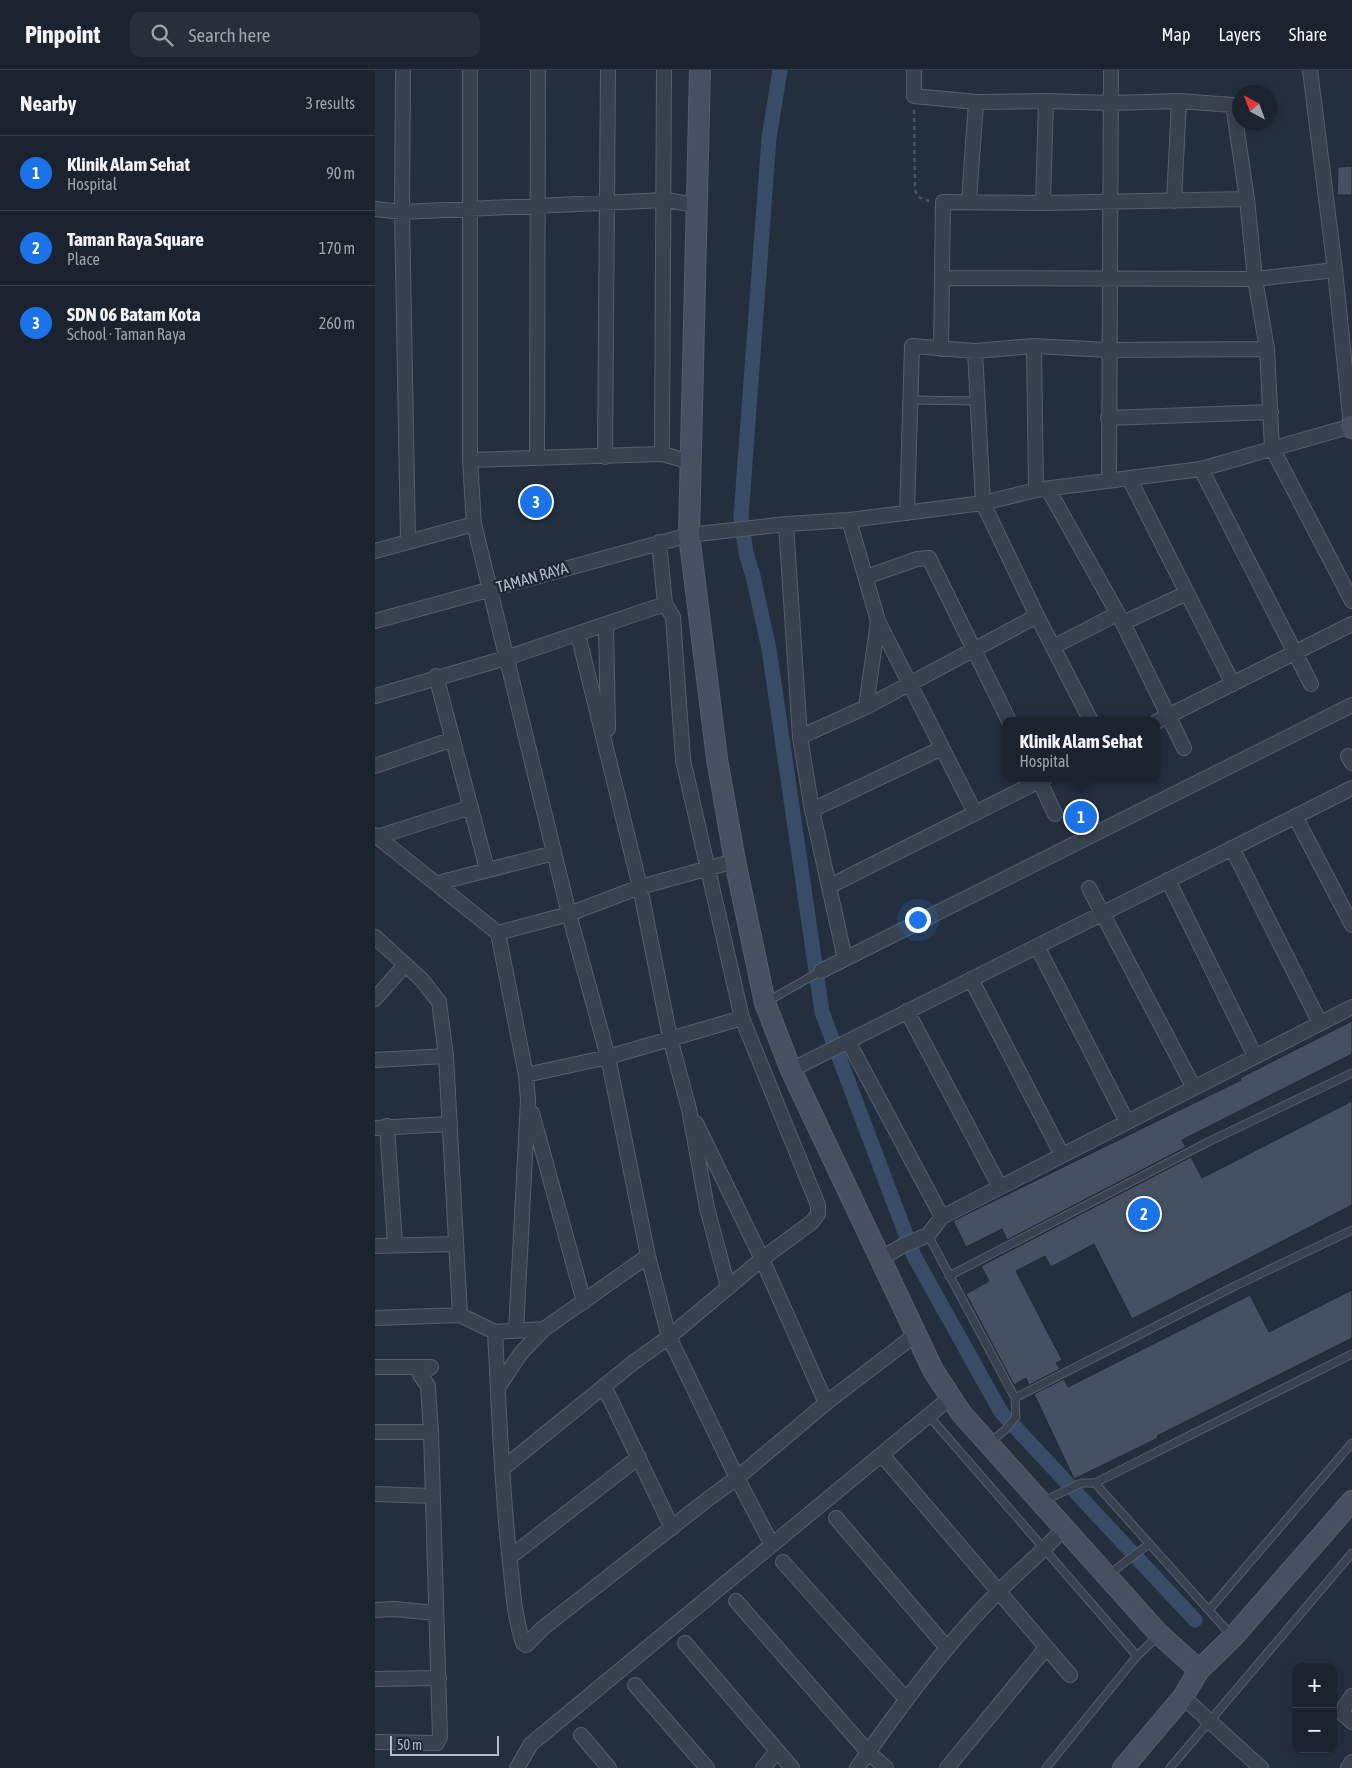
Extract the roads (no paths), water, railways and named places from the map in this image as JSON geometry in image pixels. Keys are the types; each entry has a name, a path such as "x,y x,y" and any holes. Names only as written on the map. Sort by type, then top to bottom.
{"street":[{"path":"403,70 402,212 408,540"},
{"path":"471,70 470,460 474,524 569,914 608,1057 648,1256 669,1337 737,1478 772,1545"},
{"path":"537,458 538,70"},
{"path":"605,457 608,70"},
{"path":"662,454 665,200 664,70"},
{"path":"700,70 689,535 717,759 735,861 765,1002 791,1070 933,1370 961,1413 1159,1634 1199,1670"},
{"path":"914,70 914,96 976,102 1046,100 1111,104 1179,101 1233,105 1247,199 1255,279 1267,349 1271,448 1352,600"},
{"path":"1109,479 1108,350 1111,70"},
{"path":"1310,70 1352,427"},
{"path":"1043,203 1046,100"},
{"path":"1174,201 1179,101"},
{"path":"969,201 976,102"},
{"path":"941,349 943,202 1043,203 1247,199"},
{"path":"375,210 402,212 538,204 665,200 697,205"},
{"path":"942,278 1110,277 1255,279 1335,270"},
{"path":"907,513 911,346 975,351 1034,346 1108,350 1267,349"},
{"path":"1034,346 1042,489 1120,619 1162,719 1184,748"},
{"path":"975,351 983,503 1037,616 1089,717"},
{"path":"1108,418 1271,412"},
{"name":"TAMAN RAYA","path":"375,621 689,535 907,513 983,503 1042,489 1109,479 1201,469 1352,427"},
{"path":"470,460 662,454 691,462"},
{"path":"1201,469 1311,684"},
{"path":"1129,478 1233,684"},
{"path":"849,520 878,621 975,813"},
{"path":"375,551 408,540 474,524"},
{"path":"786,524 800,737 812,810 845,959"},
{"path":"502,1469 604,1386 669,1337 762,1259 812,1222 818,1214 818,1205 742,1018 683,760 673,617 665,604 659,542"},
{"path":"866,577 917,559 929,558 1007,717"},
{"path":"1053,647 1187,593"},
{"path":"375,696 437,676 506,658 665,604"},
{"path":"800,737 866,707 1037,616"},
{"path":"866,707 878,621"},
{"path":"1162,719 1352,624"},
{"path":"605,625 608,756"},
{"path":"579,634 640,887 670,1038 689,1109 705,1198 728,1287"},
{"path":"437,676 487,869"},
{"path":"821,971 1352,705"},
{"path":"375,766 453,739"},
{"path":"812,810 942,748"},
{"path":"830,886 1035,782"},
{"path":"1042,782 1055,814"},
{"path":"791,1070 1352,788"},
{"path":"376,836 471,807"},
{"path":"1295,816 1352,925"},
{"path":"376,836 498,933 526,1075 528,1100 516,1331"},
{"path":"1232,848 1320,1023"},
{"path":"438,884 487,869 554,853"},
{"path":"498,933 569,914 640,887 735,861"},
{"path":"1169,880 1255,1056"},
{"path":"1089,888 1194,1088"},
{"path":"375,937 422,980 439,1002 446,1056 460,1315"},
{"path":"1037,946 1127,1122"},
{"path":"375,999 405,966"},
{"path":"971,979 1062,1156"},
{"path":"880,1259 916,1240 942,1217 1352,1007"},
{"path":"907,1011 1000,1187"},
{"path":"526,1075 608,1057 742,1018"},
{"path":"845,1042 942,1217"},
{"path":"375,1060 446,1056"},
{"path":"528,1100 583,1302"},
{"path":"689,1109 762,1259 826,1403"},
{"path":"395,1244 381,1127 450,1124"},
{"path":"375,1246 395,1244 456,1244"},
{"path":"499,1386 521,1353 544,1329 648,1256"},
{"path":"375,1318 460,1315 495,1332 544,1329"},
{"path":"495,1332 502,1469 512,1599 523,1643 526,1645 543,1628 672,1528 707,1498 737,1478 826,1403 915,1335"},
{"path":"375,1367 431,1368 420,1376 428,1386 431,1432 440,1737 437,1743 375,1742"},
{"path":"604,1386 672,1528"},
{"path":"517,1768 531,1744 883,1456 951,1397"},
{"path":"375,1432 431,1432"},
{"path":"883,1456 1069,1675"},
{"path":"510,1557 639,1457"},
{"path":"375,1494 432,1496"},
{"path":"1123,1768 1183,1697 1199,1670 1233,1637 1352,1501"},
{"path":"836,1518 947,1648"},
{"path":"857,1768 906,1699 947,1648 998,1592 1045,1550 1065,1528"},
{"path":"783,1562 906,1699"},
{"path":"736,1601 868,1752 886,1768"},
{"path":"375,1610 394,1609 436,1613"},
{"path":"685,1643 792,1768"},
{"path":"947,1768 1046,1648"},
{"path":"375,1679 439,1678"},
{"path":"635,1685 707,1768"},
{"path":"1352,1696 1343,1710 1343,1714 1352,1722"},
{"path":"1183,1697 1261,1768"},
{"path":"581,1735 609,1768"},
{"path":"763,1768 777,1751"},
{"path":"1348,1768 1352,1762"}],"lane":[{"path":"909,400 978,401"},
{"path":"765,1002 821,971"},
{"path":"949,1276 1208,1142 1352,1073"},
{"path":"1015,1398 1235,1286 1352,1230"},
{"path":"916,1240 949,1276 1015,1398 1016,1417 1005,1430 989,1443"},
{"path":"1042,1502 1081,1483 1095,1483 1352,1354"},
{"path":"929,1416 1137,1656"},
{"path":"1209,1610 1352,1444"},
{"path":"1095,1483 1146,1546 1233,1637"},
{"path":"1108,1575 1146,1546"},
{"path":"1170,1768 1352,1553"},
{"path":"1046,1768 1137,1656 1159,1634"}],"waterway":[{"path":"780,70 769,138 741,517 746,553 769,649 822,1012 914,1256 1001,1412 1195,1620"}],"place":[{"name":"SDN 06 Batam Kota","path":"536,502"},
{"name":"Klinik Alam Sehat","path":"1081,817"},
{"name":"Taman Raya Square","path":"1144,1214"}]}
